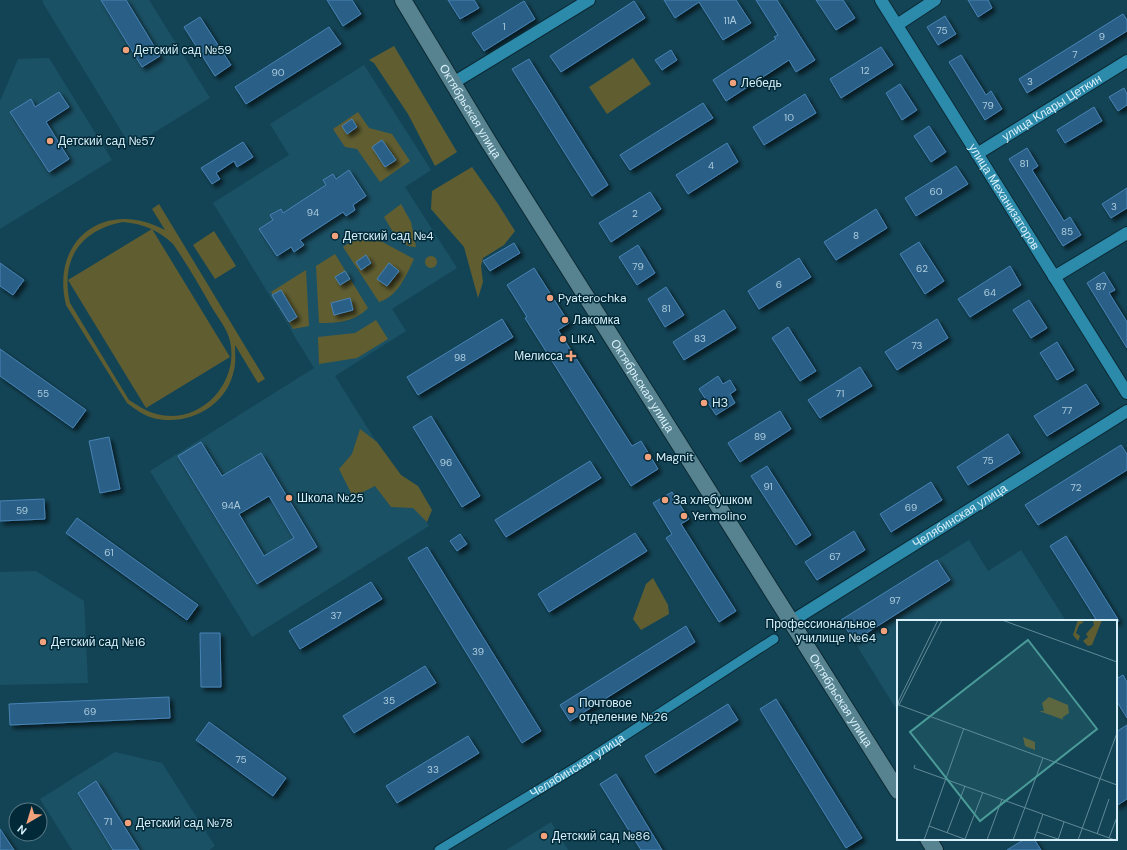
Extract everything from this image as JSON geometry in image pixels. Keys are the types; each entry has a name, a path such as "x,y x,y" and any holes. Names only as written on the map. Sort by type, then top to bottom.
{"main road":[{"name":"Октябрьская улица","path":"402,0 897,789"},
{"path":"929,840 935,850"}],"street":[{"path":"453,83 589,0"},
{"name":"улица Механизаторов","path":"881,0 1127,393"},
{"path":"897,25 935,0"},
{"name":"улица Клары Цеткин","path":"977,154 1127,61"},
{"path":"1054,278 1127,233"},
{"name":"Челябинская улица","path":"792,621 1127,411"},
{"name":"Челябинская улица","path":"439,850 578,766 774,639"}],"shaded area":[{"name":"Детский сад №59","path":"43,0 149,0 210,98 131,147 43,3"},
{"path":"394,46 457,152 435,166 408,114 374,63 369,60"},
{"name":"Детский сад №57","path":"49,58 112,160 0,229 0,101 18,59"},
{"path":"633,58 651,84 607,114 589,87"},
{"path":"364,65 431,170 405,187 457,268 392,309 406,331 335,376 429,526 252,637 150,471 314,368 213,203 289,155 270,124"},
{"path":"358,112 369,128 392,134 410,161 380,182 357,149 345,147 333,129"},
{"path":"472,167 515,231 504,245 483,258 481,266 483,282 478,298 464,247 431,209 432,191"},
{"path":"159,204 265,379 258,383 235,345 234,370 230,383 223,394 215,403 204,411 179,419 166,420 153,418 142,414 127,403 66,305 63,282 66,261 75,244 87,231 104,222 122,219 143,221 165,230 152,209","holes":["123,222 150,228 173,244 225,327 229,336 231,357 228,373 222,387 212,399 199,408 185,414 169,416 153,413 129,400 70,303 68,273 71,261 77,249 95,232 108,226"]},
{"path":"401,204 411,222 416,247 405,244 401,241 393,232 384,217"},
{"path":"152,229 230,357 146,408 68,280"},
{"path":"214,231 236,266 215,279 193,245"},
{"path":"364,232 414,259 401,285 386,299 379,302 343,247"},
{"path":"335,254 368,308 363,313 345,321 319,323 316,266"},
{"path":"429,256 433,256 437,262 433,268 429,268 425,264 425,260"},
{"path":"306,270 309,326 293,329 271,292"},
{"path":"376,320 388,339 357,358 319,364 318,337 355,333"},
{"path":"360,429 377,442 401,475 418,486 432,510 427,522 413,508 391,507 375,486 353,497 339,469 352,454"},
{"name":"Профессиональное училище №64","path":"969,540 988,571 1021,550 1065,620 897,620 897,710 854,641 950,580 937,560"},
{"name":"Детский сад №16","path":"36,571 84,601 88,683 0,685 0,572"},
{"path":"653,578 668,605 669,614 641,630 633,619 646,584"},
{"name":"Детский сад №78","path":"115,752 162,763 215,846 209,850 72,850 48,812 48,802 42,802 40,799"},
{"name":"Детский сад №86","path":"551,822 568,850 506,850"}],"building":[{"path":"101,0 126,0 160,56 142,67"},
{"path":"327,0 352,0 361,14 343,26"},
{"path":"448,0 474,0 479,8 460,19"},
{"path":"664,0 736,0 751,23 723,40 699,2 675,18"},
{"path":"756,0 777,0 815,60 796,72 789,60 726,101 713,80 776,39 774,37 778,35"},
{"path":"816,0 843,0 855,18 836,30"},
{"path":"968,0 988,0 992,8 978,17"},
{"path":"524,1 535,19 484,51 472,33"},
{"path":"634,1 645,18 561,72 550,56"},
{"path":"1123,14 1127,20 1127,31 1027,93 1019,79"},
{"path":"945,16 956,34 938,45 927,27"},
{"path":"200,17 231,65 215,76 184,27"},
{"path":"329,27 341,44 246,104 235,87"},
{"path":"881,47 893,65 841,98 830,79"},
{"path":"671,50 677,60 662,70 655,60"},
{"path":"961,55 986,95 991,91 1002,109 985,120 949,62"},
{"path":"529,59 608,185 592,196 512,69"},
{"path":"900,84 917,110 902,120 886,93"},
{"path":"1124,88 1127,94 1127,105 1118,111 1109,97"},
{"path":"59,92 69,107 46,122 69,159 49,172 10,112 31,99 35,107"},
{"path":"805,94 816,113 764,145 753,127"},
{"path":"703,103 713,118 630,170 620,155"},
{"path":"1094,107 1102,121 1065,143 1057,130"},
{"path":"352,119 357,127 347,134 342,126"},
{"path":"929,126 946,152 931,162 914,136"},
{"path":"382,140 396,160 385,167 372,147"},
{"path":"243,142 253,157 237,167 234,161 216,173 220,179 212,184 201,168"},
{"path":"727,143 738,162 688,194 676,175"},
{"path":"1027,148 1038,166 1032,170 1064,221 1070,217 1081,235 1063,246 1009,159"},
{"path":"956,166 968,184 916,216 905,198"},
{"path":"349,170 366,196 353,205 355,210 346,216 343,212 300,240 304,245 294,252 291,247 277,256 259,229 273,220 270,215 281,209 283,213 326,185 323,180 333,174 336,179"},
{"path":"1127,188 1127,208 1111,218 1102,204"},
{"path":"650,192 661,209 611,242 599,223"},
{"path":"876,209 887,228 836,260 824,242"},
{"path":"919,242 944,281 925,294 900,254"},
{"path":"514,243 520,253 490,271 483,261"},
{"path":"638,245 655,273 637,285 619,257"},
{"path":"366,255 371,263 361,270 356,262"},
{"path":"799,258 811,277 759,309 748,291"},
{"path":"0,263 24,280 13,295 0,286"},
{"path":"389,263 399,271 387,286 377,279"},
{"path":"1010,266 1021,285 970,317 958,299"},
{"path":"534,268 569,323 558,330 632,446 641,441 658,469 631,486 525,318 527,317 507,285"},
{"path":"345,271 350,279 340,285 335,277"},
{"path":"1104,272 1115,290 1109,293 1127,322 1127,348 1087,283"},
{"path":"666,287 684,315 665,327 648,299"},
{"path":"281,290 297,317 289,322 272,295"},
{"path":"350,298 353,310 334,315 331,303"},
{"path":"1029,300 1047,328 1031,338 1013,310"},
{"path":"724,310 736,328 684,360 673,342"},
{"path":"502,319 513,337 418,395 407,377"},
{"path":"937,319 948,338 897,370 885,352"},
{"path":"788,327 816,371 800,381 772,338"},
{"path":"1057,342 1074,370 1057,380 1040,353"},
{"path":"0,349 86,410 73,428 0,376"},
{"path":"860,367 872,386 820,418 808,400"},
{"path":"718,376 723,384 730,380 736,390 730,394 735,403 716,415 699,389"},
{"path":"1086,384 1099,404 1047,436 1034,416"},
{"path":"780,411 791,429 740,462 728,443"},
{"path":"431,416 480,496 462,507 413,427"},
{"path":"1008,434 1020,453 968,485 957,467"},
{"path":"109,437 120,489 100,493 89,441"},
{"path":"201,442 222,476 261,453 317,547 257,584 178,456","holes":["269,496 294,538 264,556 239,514"]},
{"path":"1121,445 1127,454 1127,470 1038,525 1025,505"},
{"path":"590,461 601,478 506,537 495,520"},
{"path":"767,466 811,535 796,545 751,476"},
{"path":"931,482 942,500 891,532 880,514"},
{"path":"672,492 689,519 681,524 736,611 719,622 666,538 672,534 653,503"},
{"path":"44,499 45,519 0,521 0,501"},
{"path":"77,518 198,605 187,620 66,533"},
{"path":"854,531 865,550 817,580 805,562"},
{"path":"635,533 647,551 549,612 538,594"},
{"path":"460,534 467,544 457,551 450,541"},
{"path":"1066,536 1119,621 1096,620 1050,546"},
{"path":"427,547 541,731 522,743 408,558"},
{"path":"937,560 950,580 854,641 841,620"},
{"path":"371,582 382,599 300,649 289,631"},
{"path":"686,626 695,642 570,721 560,705"},
{"path":"200,633 220,633 221,687 201,687"},
{"path":"425,666 436,683 354,733 343,716"},
{"path":"1123,675 1127,682 1127,718 1117,702 1117,678"},
{"path":"169,697 170,718 10,725 9,704"},
{"path":"776,699 862,838 846,848 760,709"},
{"path":"728,704 738,720 655,773 645,756"},
{"path":"209,722 286,778 273,796 196,740"},
{"path":"1127,725 1127,799 1117,805 1117,731"},
{"path":"468,736 479,753 397,803 386,786"},
{"path":"616,774 662,850 641,850 600,784"},
{"path":"96,781 139,850 113,850 78,793"},
{"path":"0,829 14,850 0,850"},
{"path":"1023,840 1035,840 1041,850 1007,850"}],"place":[{"name":"Детский сад №59","path":"126,50"},
{"name":"Лебедь","path":"733,83"},
{"name":"Детский сад №57","path":"50,141"},
{"name":"Детский сад №4","path":"335,236"},
{"name":"Pyaterochka","path":"550,298"},
{"name":"Лакомка","path":"565,320"},
{"name":"LIKA","path":"563,339"},
{"name":"Мелисса","path":"571,356"},
{"name":"НЗ","path":"704,403"},
{"name":"Magnit","path":"648,457"},
{"name":"Школа №25","path":"289,498"},
{"name":"За хлебушком","path":"665,500"},
{"name":"Yermolino","path":"684,516"},
{"name":"Профессиональное училище №64","path":"884,631"},
{"name":"Детский сад №16","path":"43,642"},
{"name":"Почтовое отделение №26","path":"571,710"},
{"name":"Детский сад №78","path":"128,823"},
{"name":"Детский сад №86","path":"544,836"}]}
